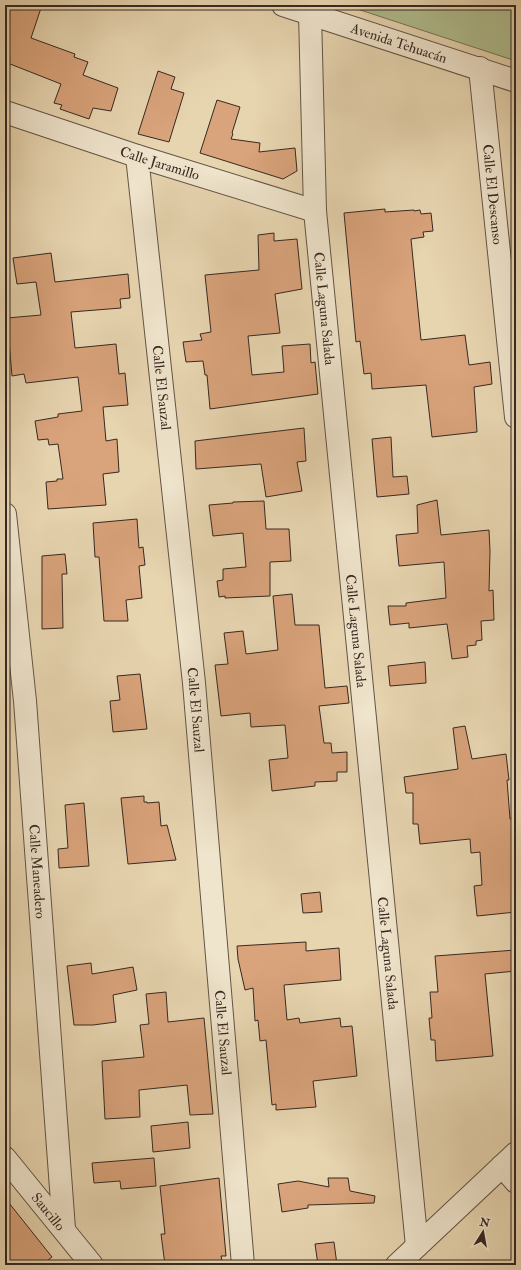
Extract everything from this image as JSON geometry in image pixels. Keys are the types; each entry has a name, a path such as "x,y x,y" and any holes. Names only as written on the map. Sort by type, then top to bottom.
{"street":[{"name":"Avenida Tehuacán","path":"283,5 516,81"},
{"name":"Calle Laguna Salada","path":"310,14 315,211 417,1246"},
{"name":"Calle El Descanso","path":"480,68 516,417"},
{"name":"Calle Jaramillo","path":"5,112 136,156 315,211"},
{"name":"Calle El Sauzal","path":"136,156 194,684 243,1265"},
{"name":"Calle Maneadero","path":"5,514 25,701 64,1229"},
{"name":"Saucillo","path":"5,1158 92,1265"},
{"path":"397,1265 509,1160 516,1182"}],"green space":[{"path":"345,5 516,5 516,61"}],"building":[{"path":"8,5 42,5 31,38 75,54 74,57 88,62 83,75 118,88 111,111 93,108 89,119 60,109 62,105 54,103 61,84 5,62 5,12"},
{"path":"158,71 175,77 171,89 184,93 169,142 138,134"},
{"path":"217,100 240,107 231,139 260,143 259,152 295,148 297,171 283,179 200,153"},
{"path":"385,209 385,212 420,210 421,214 431,213 433,231 423,232 424,237 411,239 421,340 465,335 469,365 490,362 492,384 474,387 477,432 432,437 426,385 372,389 371,373 364,374 360,341 356,342 344,213"},
{"path":"274,233 274,241 297,239 302,289 275,294 280,333 248,336 252,375 284,372 282,346 310,344 311,363 315,362 318,394 210,409 207,375 205,375 203,361 186,362 183,342 202,340 200,334 211,332 205,275 259,270 258,235"},
{"path":"51,253 55,282 128,274 130,298 120,299 121,308 71,312 75,348 116,344 119,374 125,373 128,405 103,407 106,441 117,439 119,472 103,474 106,505 48,509 46,482 63,479 58,444 49,445 48,439 38,440 35,421 58,417 58,414 82,411 78,377 26,383 24,374 12,376 7,318 41,315 36,282 17,284 13,258"},
{"path":"304,428 306,461 297,462 302,491 266,497 261,464 196,469 195,441"},
{"path":"391,437 393,477 407,476 409,494 377,497 372,439"},
{"path":"437,500 441,535 489,530 489,591 493,590 494,620 481,621 482,640 476,641 476,645 467,646 468,657 452,659 447,624 409,628 409,623 390,625 388,606 406,606 406,603 446,598 444,562 399,566 396,535 418,533 417,505"},
{"path":"264,501 266,529 289,529 291,561 270,562 270,596 219,597 217,581 223,580 223,569 246,567 243,533 213,536 209,505 233,502"},
{"path":"137,519 139,548 143,547 145,565 139,566 142,598 126,600 128,621 104,621 99,557 95,557 93,523"},
{"path":"65,554 67,574 62,574 63,628 42,629 42,556"},
{"path":"292,594 295,625 319,625 325,688 347,686 349,703 319,706 324,743 331,743 332,753 347,752 347,772 337,772 337,781 315,782 315,786 272,791 269,760 288,758 285,725 251,727 250,713 221,716 215,665 228,664 224,633 243,631 246,654 278,650 273,596"},
{"path":"425,662 426,683 390,686 388,666"},
{"path":"140,674 147,729 113,732 110,701 120,700 117,676"},
{"path":"465,726 472,759 506,754 509,780 507,780 510,819 516,818 516,912 477,916 474,886 482,885 480,852 471,853 470,839 420,844 418,824 413,824 413,793 406,793 404,777 458,769 453,728"},
{"path":"144,796 144,802 159,802 161,826 167,825 176,860 128,864 121,798"},
{"path":"84,803 89,866 59,868 58,849 68,848 65,805"},
{"path":"320,892 322,912 303,913 301,894"},
{"path":"306,942 306,951 339,948 341,980 284,985 287,1020 299,1018 300,1023 340,1018 341,1027 352,1026 357,1076 313,1081 316,1107 276,1110 276,1104 272,1105 266,1040 260,1041 258,1020 255,1021 253,988 245,990 238,959 237,946"},
{"path":"516,950 516,971 485,974 493,1056 436,1061 435,1040 431,1040 429,1018 432,1018 430,992 438,992 435,956"},
{"path":"91,963 92,974 133,967 137,990 113,995 116,1022 93,1025 74,1025 67,966"},
{"path":"166,992 168,1022 204,1018 213,1114 190,1115 187,1085 139,1090 140,1117 105,1119 102,1061 144,1057 140,1025 149,1024 146,994"},
{"path":"188,1122 190,1148 153,1152 151,1126"},
{"path":"154,1158 156,1186 121,1189 120,1181 94,1183 92,1163"},
{"path":"219,1178 226,1256 221,1256 223,1265 165,1265 161,1234 165,1234 160,1186"},
{"path":"328,1178 348,1178 350,1191 375,1196 374,1203 308,1205 308,1208 282,1212 278,1184 298,1181 329,1187"},
{"path":"5,1198 52,1257 42,1265 5,1265"},
{"path":"334,1242 337,1265 318,1265 315,1244"}]}
